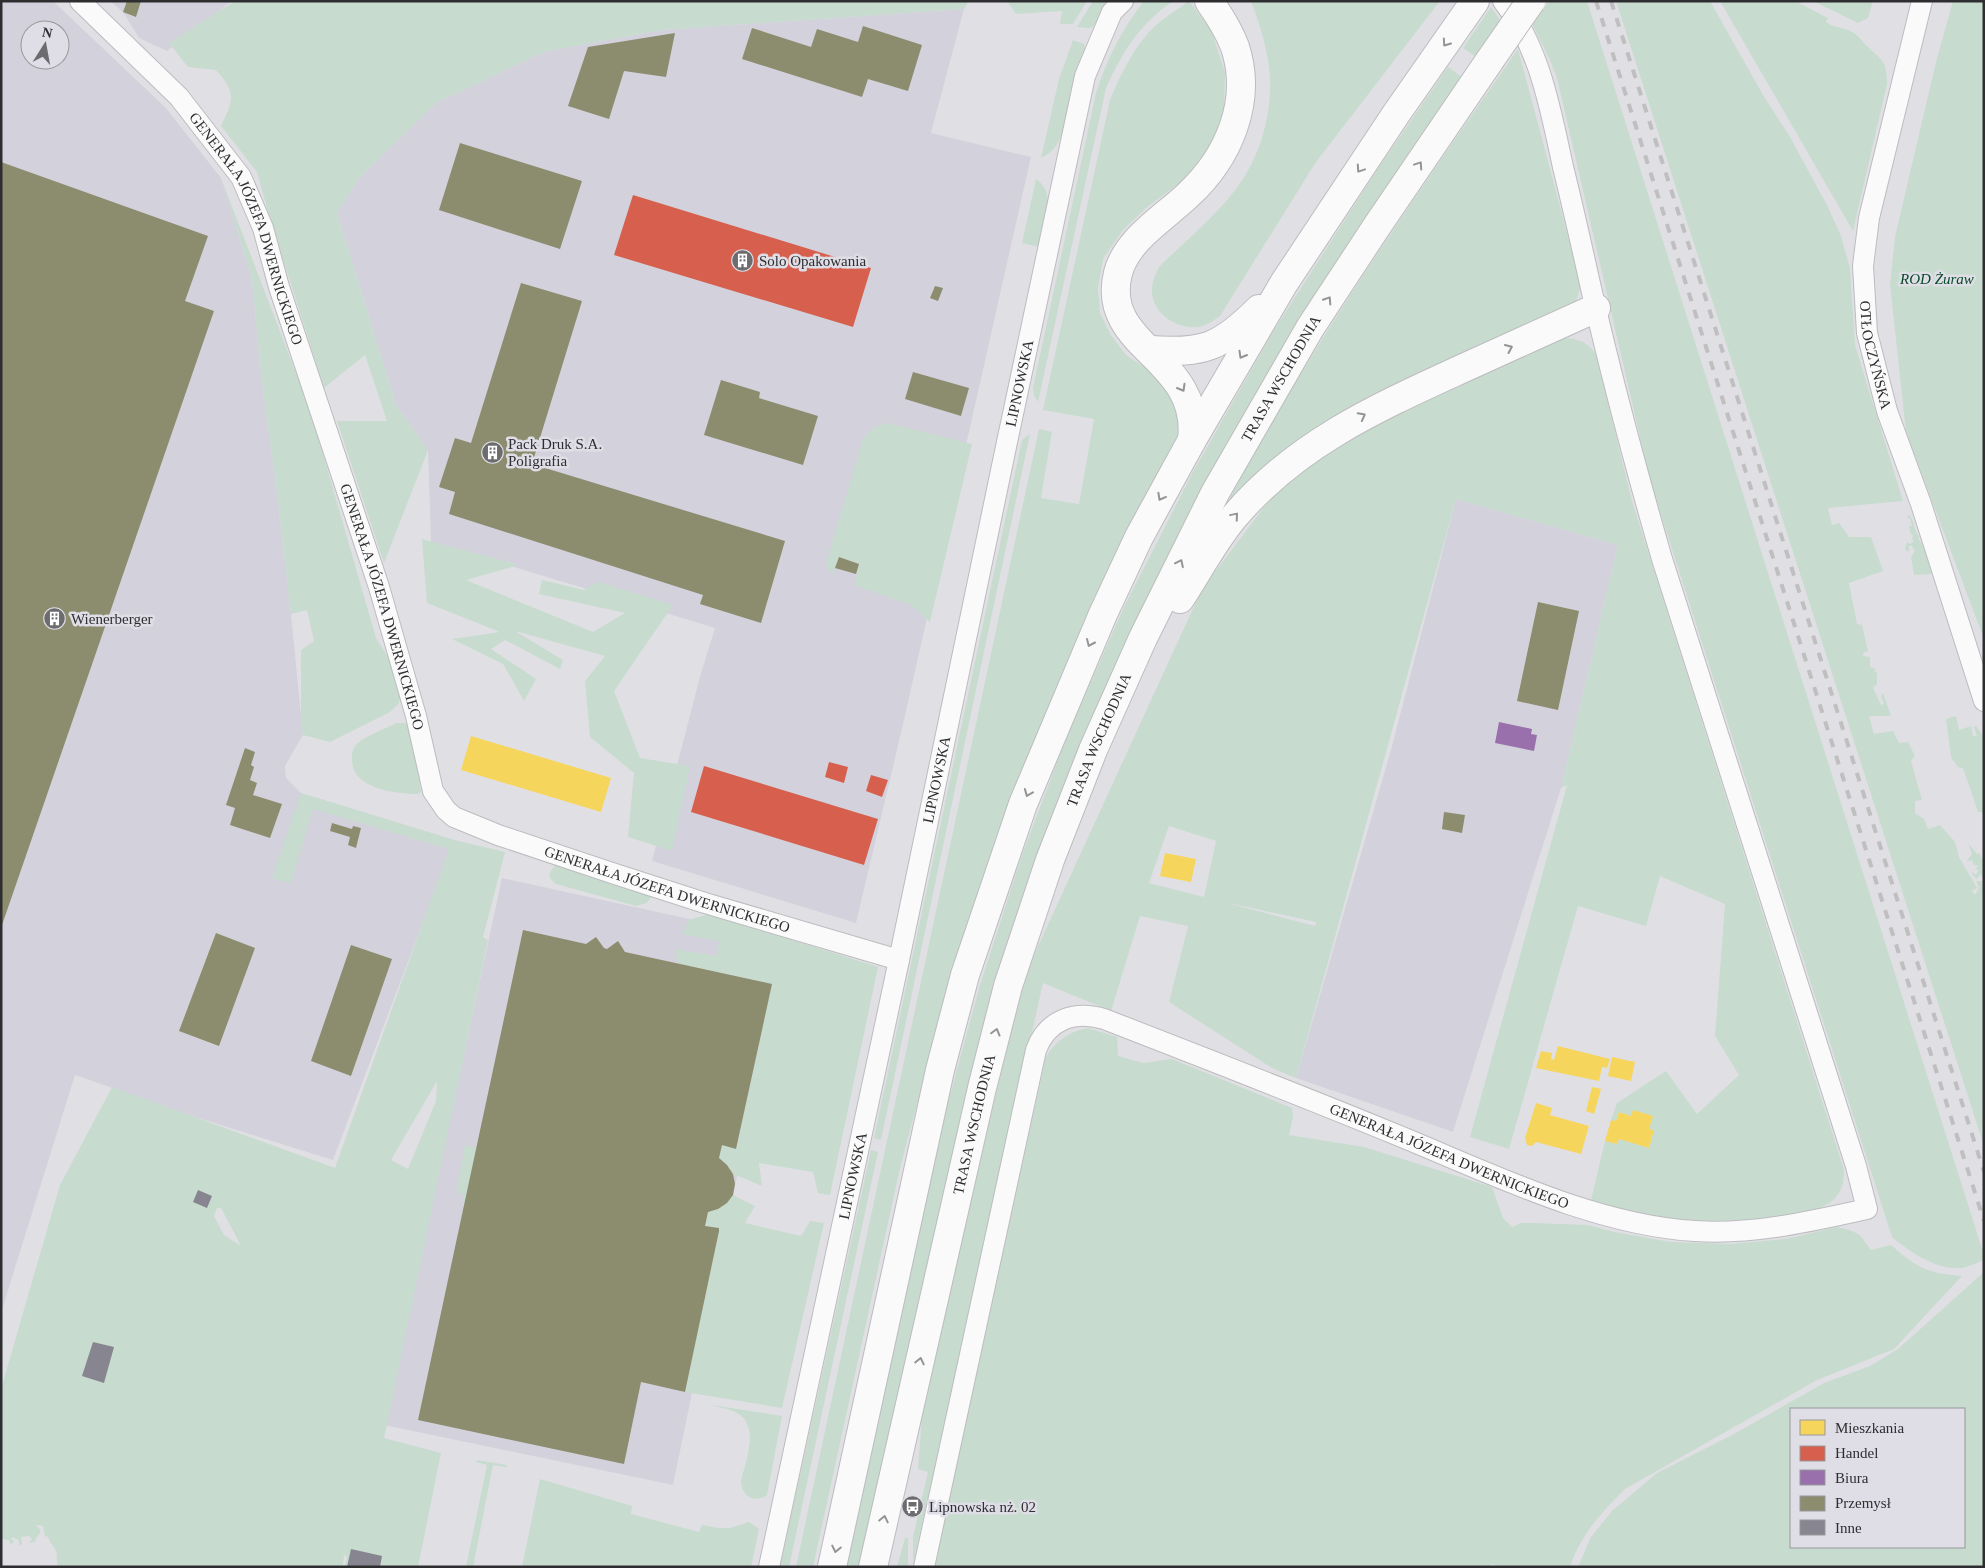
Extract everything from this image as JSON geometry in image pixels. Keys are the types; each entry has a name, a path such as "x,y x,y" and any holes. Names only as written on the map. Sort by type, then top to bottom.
{"main road":[{"path":"1192,440 1192,418 1185,393 1177,380 1150,350 1139,342 1126,326 1119,311 1116,283 1123,258 1135,243 1188,195 1213,168 1231,137 1237,117 1240,73 1235,48 1227,29 1209,1"},
{"name":"TRASA WSCHODNIA","path":"873,1567 980,1097 1008,986 1054,851 1093,750 1143,638 1215,493 1310,328 1377,226 1531,1"},
{"path":"832,1567 940,1070 965,975 1023,804 1073,683 1139,537 1192,440 1284,283 1396,114 1475,2"},
{"path":"1150,350 1172,352 1196,350 1221,342 1242,326 1284,283"},
{"path":"1143,638 1181,599 1202,562 1234,517 1286,465 1319,441 1373,410 1596,308"}],"street":[{"name":"GENERAŁA JÓZEFA DWERNICKIEGO","path":"80,1 179,97 241,177 263,228 279,287 379,587 416,716 433,791 446,810 454,817 498,835 612,873 705,903 899,960"},
{"name":"LIPNOWSKA","path":"769,1567 1085,76 1112,12 1123,1"},
{"path":"1503,1 1526,40 1538,71 1554,127 1596,308"},
{"name":"OTŁOCZYŃSKA","path":"1922,1 1869,218 1864,266 1866,332 1887,411 1924,514 1984,701"},
{"name":"GENERAŁA JÓZEFA DWERNICKIEGO","path":"924,1567 1036,1050 1042,1036 1048,1029 1062,1020 1079,1016 1104,1019 1554,1198 1594,1212 1634,1222 1686,1231 1724,1232 1784,1226 1867,1209 1853,1156 1662,559 1638,477 1596,308"}],"shaded area":[{"name":"Wienerberger","path":"1,1 53,1 166,108 221,178 252,279 262,383 291,614 303,735 285,766 286,778 301,793 454,840 333,1160 195,1117 75,1075 1,1313"},
{"path":"110,1 232,1 167,51 139,38 123,12"},
{"path":"964,9 931,133 1031,157 902,729 856,923 652,861 701,673 715,628 431,542 428,450 396,405 337,213 359,178 436,103 544,52 661,30"},
{"path":"1456,499 1618,545 1561,788 1453,1132 1296,1078 1391,750"},
{"path":"502,878 786,940 673,1485 384,1425"}],"green space":[{"path":"235,1 969,1 964,9 661,30 544,52 436,103 359,178 337,213 396,405 428,450 384,563 337,421 387,421 365,355 324,388 257,172 221,126 229,109 231,96 227,84 216,70 188,67 169,43"},
{"path":"1007,1 1087,1 1073,24 1060,24 1062,11 1016,14"},
{"path":"1093,1 1109,1 1093,27 1077,27"},
{"path":"1144,1 1173,1 1141,29 1119,62 1106,88 1038,402 1034,396 1033,388 1096,93 1116,45"},
{"path":"1189,1 1211,30 1225,72 1224,113 1208,151 1182,181 1146,208 1123,230 1103,259 1098,288 1100,313 1111,335 1126,355 1168,383 1180,418 1177,436 1118,552 941,1014 900,1168 813,1567 796,1567 1039,429 1052,432 1041,498 1079,504 1094,419 1043,410 1110,100 1125,68 1144,38 1159,23"},
{"path":"1251,1 1440,1 1316,162 1220,316 1210,323 1199,327 1182,326 1167,318 1156,306 1152,290 1155,275 1159,267 1232,194 1250,168 1266,123 1270,92 1269,66 1263,38"},
{"path":"1549,1 1587,1 1984,1255 1984,1260 1967,1267 1943,1267 1915,1254 1892,1237 1650,480 1557,78 1532,24"},
{"path":"1616,1 1710,1 1763,95 1790,137 1828,207 1841,236 1850,268 1855,345 1903,501 1828,508 1832,525 1839,523 1849,537 1871,537 1883,571 1849,583 1857,624 1862,625 1868,651 1864,652 1863,656 1870,657 1870,667 1876,669 1874,672 1877,672 1877,684 1873,688 1881,705 1884,704 1881,696 1883,693 1891,716 1869,716 1874,734 1893,731 1899,743 1908,742 1915,756 1911,761 1922,800 1915,801 1915,813 1924,819 1928,829 1940,825 1955,842 1959,857 1977,888 1972,891 1975,895 1979,888 1976,881 1983,881 1982,879 1984,881 1984,1146"},
{"path":"1720,1 1795,1 1828,18 1826,22 1829,24 1855,34 1883,62 1887,84 1853,231"},
{"path":"1813,1 1871,1 1872,4 1868,18 1858,23"},
{"name":"ROD Żuraw","path":"1953,1 1984,1 1984,639 1906,432 1890,284 1895,237 1936,62"},
{"path":"1491,7 1500,20 1475,56 1463,48"},
{"path":"1073,40 1084,44 1085,48 1072,89 1067,118 1056,146 1041,158 1059,79"},
{"path":"1518,49 1581,285 1577,299 1573,305 1377,394 1210,534 1267,430 1333,322 1424,184"},
{"path":"1448,67 1463,78 1290,334 1210,474 1140,613 1086,740 861,1567 844,1567 934,1154 980,985 1022,855 1067,736 1124,607 1194,470 1274,330 1377,170"},
{"path":"221,178 311,412 376,638 400,676 401,693 399,703 390,712 330,742 303,735 301,721 301,650 314,641 307,610 291,614 262,383 252,279"},
{"path":"1036,179 1043,185 1048,201 1048,210 1040,247 1022,243"},
{"path":"1560,338 1581,341 1593,350 1596,355 1632,501 1844,1170 1842,1187 1832,1201 1819,1208 1777,1217 1726,1221 1657,1218 1591,1200 1605,1141 1617,1144 1619,1139 1649,1148 1654,1130 1649,1129 1653,1116 1631,1116 1619,1112 1616,1121 1611,1120 1617,1103 1666,1071 1697,1114 1739,1075 1715,1036 1725,904 1660,876 1646,926 1578,906 1509,1149 1470,1137 1567,785 1561,788 1618,545 1456,499 1296,1078 1272,1068 1169,1002 1188,926 1140,916 1111,1011 1043,983 913,1564 913,1537 928,1472 918,1469 923,1401 1024,977 1202,589 1277,490 1350,436","holes":["1169,826 1216,841 1204,897 1149,883","1224,902 1316,922 1315,926"]},
{"path":"887,423 972,444 930,622 911,605 854,585 859,564 839,557 832,575 826,564 863,439 873,428"},
{"path":"1030,434 881,1140 874,1138 1022,440"},
{"path":"1909,515 1920,537 1918,538 1925,549 1932,574 1914,575 1911,557 1915,551 1911,545 1909,546 1909,551 1906,551 1905,548 1907,542 1910,544 1914,541 1912,540 1913,535 1909,526 1912,526 1910,519 1907,517"},
{"path":"422,539 519,565 466,580 593,632 625,613 539,594 542,580 584,590 599,582 673,605 614,691 640,758 690,766 672,851 628,837 634,773 590,737 585,681 605,656 515,631 563,660 560,669 505,640 491,649 536,679 524,701 503,664 452,639 500,632 427,603"},
{"path":"1956,716 1959,730 1971,726 1973,736 1977,736 1974,727 1976,726 1984,737 1984,812 1978,812 1963,768 1958,767 1951,757 1946,719"},
{"path":"396,723 405,723 412,732 421,792 418,794 399,793 377,788 360,778 354,770 352,756 356,745 366,737"},
{"path":"301,793 454,840 505,852 483,937 488,940 384,1438 441,1453 418,1567 344,1567 347,1558 344,1554 343,1567 59,1567 56,1551 48,1536 45,1537 43,1526 36,1525 41,1531 34,1542 29,1543 32,1539 29,1536 21,1537 22,1544 20,1546 18,1539 14,1537 11,1539 14,1541 13,1543 10,1544 9,1540 1,1539 1,1389 60,1185 112,1087 335,1168 449,849 313,809 291,883 272,878","holes":["437,1081 436,1101 408,1169 391,1160","217,1208 221,1208 241,1246 224,1235 214,1216"]},
{"path":"1968,843 1984,859 1984,879 1980,874 1977,879 1972,874 1972,872 1976,875 1979,870 1975,869 1979,866 1974,865 1972,860 1966,862 1972,854"},
{"path":"555,866 562,866 652,896 647,903 636,906 556,884 549,877 551,870"},
{"path":"709,914 878,967 830,1195 818,1193 813,1172 759,1163 762,1186 733,1174 719,1158 722,1145 736,1148 772,984 678,964 675,949 717,956 719,941 682,934 689,920"},
{"path":"1088,1028 1117,1037 1118,1056 1143,1063 1172,1059 1292,1108 1293,1117 1289,1135 1364,1147 1492,1187 1503,1218 1512,1227 1521,1223 1588,1225 1614,1232 1671,1242 1730,1244 1786,1239 1837,1227 1860,1235 1871,1250 1891,1245 1923,1268 1939,1273 1962,1276 1894,1349 1817,1380 1625,1489 1586,1534 1570,1567 1506,1567 1491,1564 1490,1567 934,1567 1046,1057 1058,1042 1075,1032"},
{"path":"465,1145 477,1148 464,1205 462,1205 464,1194 456,1192"},
{"path":"871,1150 878,1152 789,1567 780,1567"},
{"path":"733,1195 755,1206 745,1223 801,1236 810,1221 824,1223 782,1408 685,1392 718,1228 705,1226 708,1212 722,1206"},
{"path":"1984,1272 1984,1567 1578,1567 1591,1537 1612,1511 1657,1473 1734,1434 1824,1383 1870,1366 1898,1349"},
{"path":"706,1404 782,1416 767,1495 757,1499 749,1497 743,1491 741,1481 750,1442 747,1424 742,1417 733,1411"},
{"path":"477,1460 507,1465 507,1467 493,1465 473,1567 466,1567 487,1465 476,1462"},
{"path":"540,1479 632,1506 631,1514 699,1532 702,1525 730,1528 749,1522 759,1529 751,1567 522,1567"},
{"path":"905,1538 908,1538 908,1567 897,1567"}],"building: Mieszkania":[{"path":"471,736 611,778 601,812 461,770"},
{"path":"1165,853 1196,859 1191,882 1160,876"},
{"path":"1558,1046 1610,1059 1607,1068 1602,1067 1599,1081 1536,1068 1541,1051 1552,1053 1551,1059 1554,1060"},
{"path":"1612,1057 1635,1062 1631,1081 1608,1076"},
{"path":"1592,1087 1601,1089 1594,1114 1586,1111"},
{"path":"1536,1103 1552,1108 1550,1115 1589,1126 1581,1154 1536,1142 1532,1146 1527,1145 1525,1138"},
{"path":"1633,1110 1653,1116 1649,1129 1654,1130 1649,1148 1619,1139 1617,1144 1605,1141 1611,1120 1616,1121 1619,1112 1631,1116"}],"building: Handel":[{"name":"Solo Opakowania","path":"633,195 871,268 853,327 614,255"},
{"path":"829,762 848,767 844,783 825,777"},
{"path":"704,766 878,819 864,865 691,812"},
{"path":"871,775 888,780 882,797 866,791"}],"building: Biura":[{"path":"1499,722 1532,729 1531,734 1537,735 1534,751 1495,743"}],"building: Przemysł":[{"path":"127,1 141,1 136,17 123,12"},
{"path":"863,26 922,45 908,91 868,79 862,97 742,59 752,28 811,47 817,29 858,42"},
{"path":"675,33 666,77 624,71 609,119 568,106 588,47"},
{"path":"460,143 582,181 560,249 439,210"},
{"name":"Wienerberger","path":"1,162 208,236 185,301 214,311 2,925"},
{"name":"Pack Druk S.A. Poligrafia","path":"521,283 582,301 532,464 785,541 761,623 700,604 703,595 449,514 455,492 439,487 455,438 471,443"},
{"path":"935,286 943,288 938,301 930,298"},
{"path":"913,372 969,388 961,416 905,399"},
{"path":"721,380 760,392 759,398 818,416 803,465 704,435"},
{"path":"839,557 859,564 856,574 835,568"},
{"path":"1538,602 1579,611 1558,710 1517,701"},
{"path":"245,748 255,752 251,765 254,767 250,780 257,783 253,795 282,804 270,838 230,825 235,808 226,805"},
{"path":"1444,812 1465,815 1462,833 1442,829"},
{"path":"332,823 352,829 353,826 361,828 356,848 348,845 350,837 330,831"},
{"path":"523,930 586,944 596,937 604,948 607,949 618,941 625,952 772,984 736,1149 722,1145 719,1158 733,1174 735,1184 733,1195 727,1203 718,1209 708,1212 705,1226 719,1228 719,1231 685,1392 641,1382 624,1464 418,1420"},
{"path":"216,933 255,948 219,1046 179,1031"},
{"path":"351,945 392,959 351,1076 311,1061"}],"building: Inne":[{"path":"198,1190 212,1196 207,1208 193,1202"},
{"path":"93,1342 114,1347 104,1383 82,1376"},
{"path":"351,1549 382,1556 380,1567 347,1567"}],"railway":[{"path":"1596,1 1984,1221"},
{"path":"1611,1 1984,1172"}],"place":[{"name":"Solo Opakowania","path":"743,261"},
{"name":"Pack Druk S.A. Poligrafia","path":"492,453"},
{"name":"Wienerberger","path":"55,619"},
{"name":"Lipnowska nż. 02","path":"913,1507"}]}
